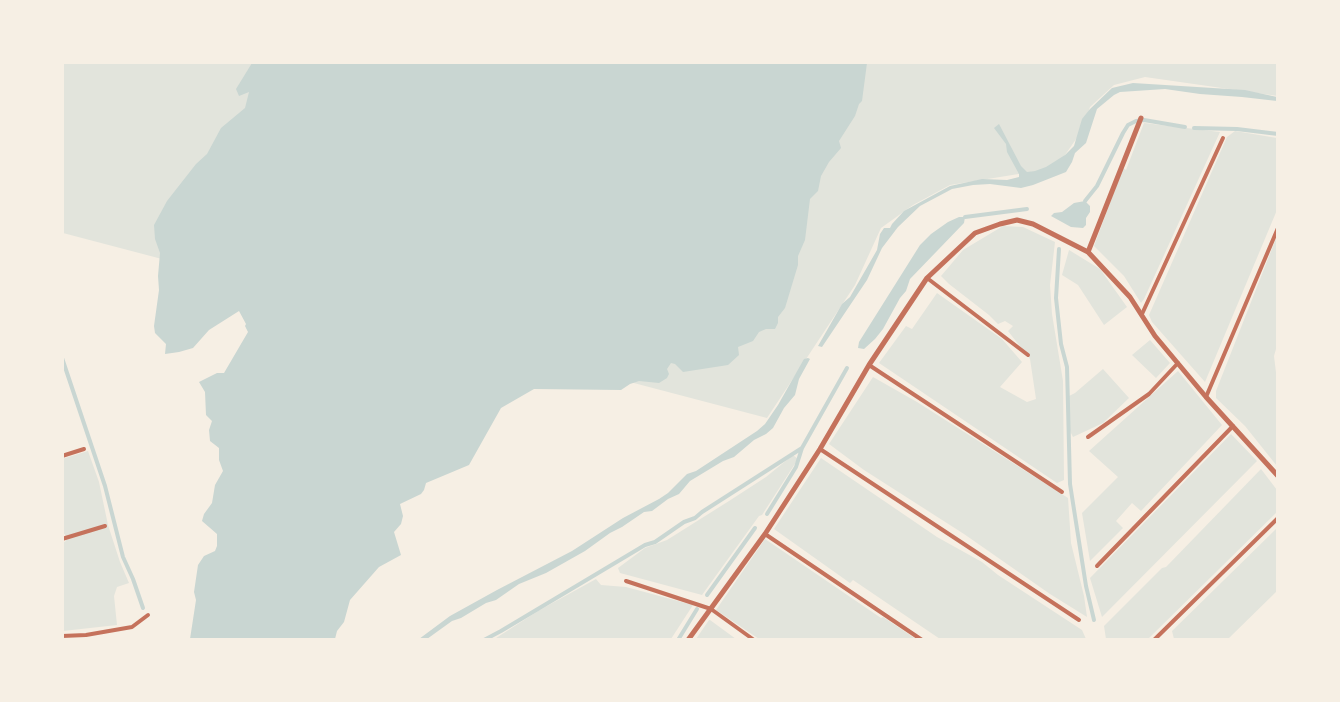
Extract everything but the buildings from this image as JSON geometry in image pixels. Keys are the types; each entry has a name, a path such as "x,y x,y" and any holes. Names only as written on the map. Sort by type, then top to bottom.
{"street":[{"path":"1088,252 1141,118"},
{"path":"688,640 764,534 820,448 869,365 927,278 975,233 1000,224 1017,220 1033,224 1088,252 1124,290 1142,314 1155,336 1206,397 1278,476"}],"lane":[{"path":"1142,314 1223,138"},
{"path":"1206,397 1278,228"},
{"path":"927,278 1028,355"},
{"path":"1088,437 1149,394 1178,363"},
{"path":"869,365 1062,492"},
{"path":"1097,566 1233,426"},
{"path":"820,448 1079,620"},
{"path":"62,456 84,449"},
{"path":"1154,640 1278,518"},
{"path":"64,538 105,526"},
{"path":"764,534 922,640"},
{"path":"626,581 711,609 754,640"},
{"path":"62,636 86,635 132,626 148,615"}],"shaded area":[{"path":"1277,62 1278,96 1145,77 1114,85 1090,107 1083,129 1056,168 950,185 913,205 881,228 855,285 767,418 63,233 62,63"},
{"path":"252,63 867,63 862,101 839,141 841,148 829,162 821,176 818,191 810,199 805,240 798,256 798,265 785,308 778,317 775,329 766,329 759,332 753,341 738,347 739,355 728,365 683,372 675,364 671,363 667,369 669,374 667,378 659,383 639,381 621,390 534,389 501,408 469,465 426,483 421,494 400,504 403,516 401,524 394,532 401,555 379,567 350,600 344,622 337,631 335,639 190,639 196,600 194,592 198,565 204,556 215,551 217,546 217,534 202,521 204,514 212,503 215,485 223,471 219,460 219,448 210,441 209,430 212,421 206,415 205,392 199,382 217,373 224,373 248,332 239,311 209,330 193,348 165,354 166,344 155,333 154,326 159,290 160,253 155,239 154,225 167,201 196,164 207,154 221,128 245,108 249,92 239,96 236,89"},
{"path":"1133,83 1245,90 1277,97 1277,101 1165,89 1120,92 1114,95 1097,109 1086,143 1075,153 1066,172 1021,188 990,184 952,189 920,206 898,227 882,248 867,280 822,347 818,346 842,304 850,297 877,250 880,234 884,228 890,228 904,211 950,186 982,179 1007,180 1019,177 1007,152 1006,144 994,128 999,124 1021,166 1027,172 1035,171 1046,167 1065,155 1074,146 1082,119 1112,88"},
{"path":"1144,123 1220,132 1141,303 1124,276 1094,246 1123,168 1126,170"},
{"path":"1235,131 1277,138 1277,210 1205,382 1152,322 1149,315 1227,137"},
{"path":"1085,201 1090,206 1090,212 1086,218 1086,225 1083,228 1071,227 1051,216 1054,213 1062,212 1074,203"},
{"path":"959,217 965,217 964,223 910,279 906,291 900,298 883,329 864,349 858,348 859,342 920,245 931,234"},
{"path":"1003,226 1023,227 1055,242 1050,285 1052,314 1063,381 1064,480 1057,483 879,363 906,326 912,329 937,293 1002,339 1022,362 1000,387 1027,402 1036,399 1030,359 1008,331 1013,326 1005,321 998,324 941,276 963,250"},
{"path":"1277,236 1278,342 1274,356 1278,389 1277,466 1245,426 1216,398 1216,391"},
{"path":"1069,250 1100,269 1127,307 1104,325 1078,285 1062,275"},
{"path":"1150,340 1170,363 1156,378 1132,355"},
{"path":"804,359 810,359 799,379 795,395 784,408 773,428 766,434 754,440 734,457 723,461 690,481 679,494 668,499 652,511 644,512 585,551 546,573 519,584 496,600 486,603 461,618 452,621 427,639 419,639 450,616 572,551 623,518 659,499 668,493 687,474 696,471 757,431 765,424 778,405"},
{"path":"1103,369 1129,398 1103,423 1073,437 1070,431 1069,396"},
{"path":"1178,371 1222,425 1141,511 1132,503 1116,521 1123,528 1090,561 1082,513 1118,477 1089,451"},
{"path":"873,377 917,402 1068,498 1071,543 1084,596 1087,617 1050,594 964,534 864,470 829,444"},
{"path":"1231,434 1257,461 1102,617 1090,578"},
{"path":"88,451 99,482 108,525 129,583 117,587 114,596 117,625 63,631 62,543 66,541 65,534 62,535 62,459"},
{"path":"793,455 798,459 762,515 759,516 702,595 620,573 618,568 645,548 667,540 766,477"},
{"path":"821,458 937,537 982,562 998,575 1082,630 1086,639 940,639 853,580 850,583 774,529"},
{"path":"1261,469 1277,490 1277,512 1148,639 1106,639 1104,626 1162,568 1166,567"},
{"path":"1277,528 1277,591 1228,639 1174,639 1172,631"},
{"path":"765,539 881,618 883,617 916,639 759,639 716,610"},
{"path":"596,579 601,585 626,587 693,605 671,639 493,640 538,611"},
{"path":"710,620 736,639 696,639"}],"waterway":[{"path":"1085,201 1097,186 1128,125 1144,120 1185,127"},
{"path":"1194,128 1237,129 1278,134"},
{"path":"965,217 1027,209"},
{"path":"1059,249 1056,298 1061,344 1067,367 1070,484 1086,586 1094,620"},
{"path":"62,358 105,486 123,557 143,608"},
{"path":"484,640 645,545 655,542 684,522 695,518 802,448 847,368"},
{"path":"767,514 796,467 802,448"},
{"path":"707,595 755,528"},
{"path":"678,640 697,609"}]}
